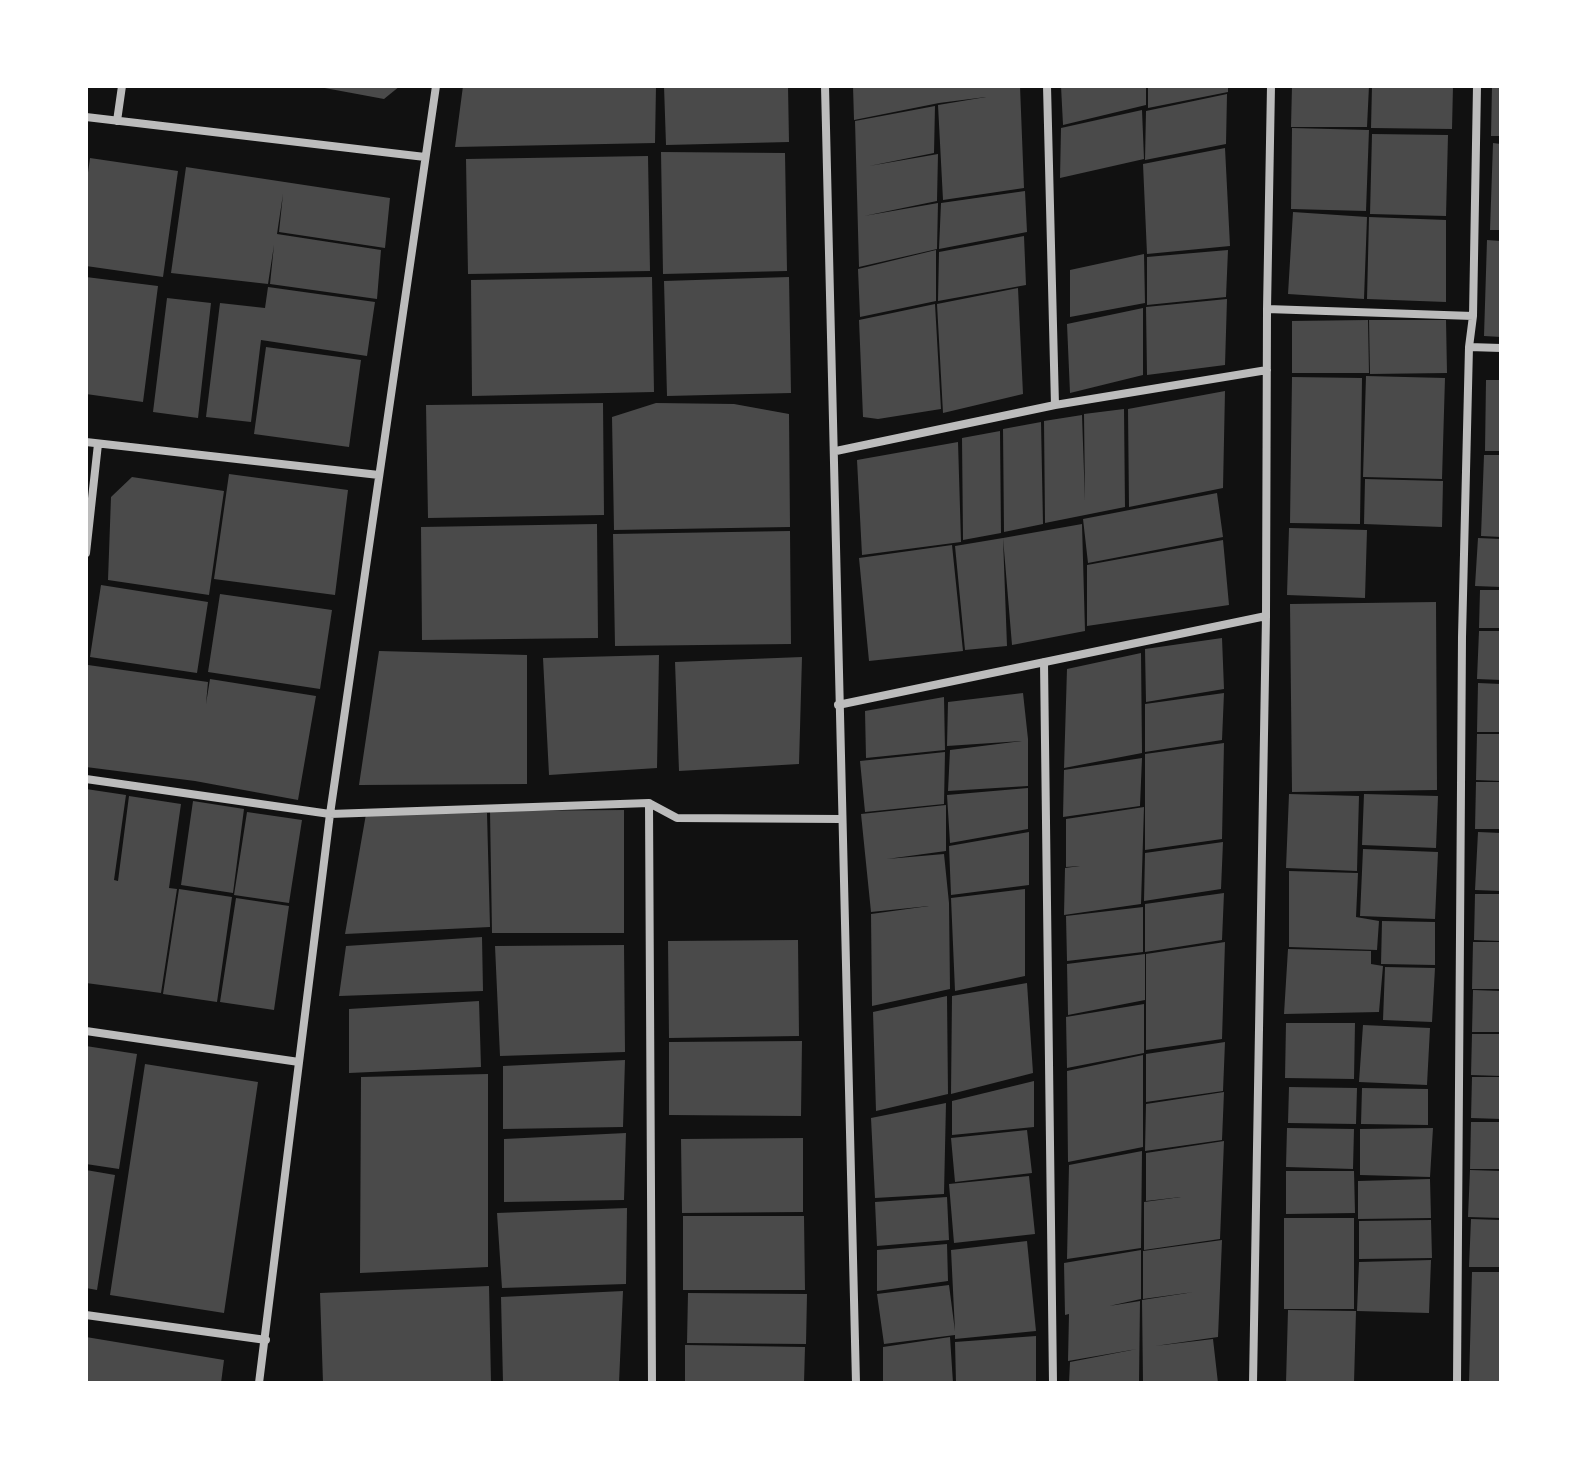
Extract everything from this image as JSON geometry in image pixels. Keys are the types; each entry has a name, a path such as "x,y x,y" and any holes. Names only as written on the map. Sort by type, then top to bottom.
{"street":[{"path":"117,121 122,86"},
{"path":"259,1383 330,814 436,86"},
{"path":"825,86 856,1383"},
{"path":"1047,86 1055,405"},
{"path":"1253,1383 1271,86"},
{"path":"1457,1383 1461,652 1469,347 1473,316 1477,86"},
{"path":"86,117 425,157"},
{"path":"1267,309 1473,316"},
{"path":"1469,347 1501,348"},
{"path":"836,451 1055,405 1267,370"},
{"path":"86,442 379,475"},
{"path":"86,553 98,444"},
{"path":"838,705 1266,616"},
{"path":"1044,662 1053,1383"},
{"path":"86,779 330,814 649,803 677,818 841,819"},
{"path":"649,803 652,1383"},
{"path":"86,1031 299,1062"},
{"path":"86,1315 266,1340"}],"building":[{"path":"314,86 400,86 384,99"},
{"path":"463,86 656,86 655,143 455,147"},
{"path":"664,86 788,86 789,142 666,145"},
{"path":"853,86 1020,86 1024,188 943,200 938,105 986,97 939,103 854,120"},
{"path":"1061,86 1146,86 1146,105 1063,125"},
{"path":"1148,86 1228,86 1228,92 1148,108"},
{"path":"1292,86 1369,86 1367,127 1291,127"},
{"path":"1372,86 1453,86 1452,129 1371,128"},
{"path":"1492,86 1501,86 1501,136 1491,136"},
{"path":"1227,94 1226,144 1145,160 1146,111"},
{"path":"935,106 934,153 869,166 938,154 937,201 864,216 938,203 937,249 859,267 855,121"},
{"path":"1142,110 1144,159 1060,178 1061,128"},
{"path":"1292,128 1369,130 1366,211 1291,209"},
{"path":"1372,134 1448,135 1446,216 1370,214"},
{"path":"1493,143 1501,144 1501,230 1490,230"},
{"path":"1225,148 1230,246 1147,254 1143,164"},
{"path":"661,152 785,153 787,271 663,274"},
{"path":"648,156 650,271 468,274 466,159"},
{"path":"90,158 178,171 163,277 86,266 86,187"},
{"path":"186,167 390,198 385,248 279,232 283,194 277,234 381,250 377,299 270,284 274,245 268,284 171,273"},
{"path":"1025,191 1027,232 939,249 941,203"},
{"path":"1293,212 1367,217 1364,299 1288,294"},
{"path":"1369,217 1446,220 1446,302 1367,299"},
{"path":"1024,236 1026,285 938,301 939,252"},
{"path":"1487,240 1501,241 1501,337 1484,336"},
{"path":"936,250 936,301 860,317 858,269"},
{"path":"1228,250 1226,297 1147,305 1147,257"},
{"path":"1144,254 1145,303 1070,317 1070,270"},
{"path":"86,277 158,286 143,402 86,394"},
{"path":"652,277 654,392 472,396 471,280"},
{"path":"789,277 791,393 667,396 664,281"},
{"path":"268,287 375,302 367,356 261,340 251,422 206,417 220,303 265,308"},
{"path":"1018,288 1023,394 943,413 937,304"},
{"path":"167,298 211,303 198,418 153,412"},
{"path":"1227,299 1225,365 1147,375 1146,307"},
{"path":"935,304 941,409 878,419 863,417 859,320"},
{"path":"1143,308 1143,375 1070,393 1067,324"},
{"path":"1368,320 1369,373 1292,373 1292,321"},
{"path":"1369,320 1446,320 1447,373 1370,374"},
{"path":"266,347 361,360 349,447 254,434"},
{"path":"1366,376 1445,378 1442,479 1363,477"},
{"path":"1292,377 1362,378 1360,524 1290,523"},
{"path":"1486,380 1501,380 1501,451 1485,451"},
{"path":"1225,391 1223,488 1129,507 1128,409"},
{"path":"603,403 604,515 428,518 426,405"},
{"path":"656,403 734,404 789,414 790,527 614,530 612,417"},
{"path":"1124,409 1125,507 1045,523 1044,421 1082,415 1085,501 1084,414"},
{"path":"1041,422 1043,524 1004,532 1003,429"},
{"path":"1000,431 1001,533 963,540 962,438"},
{"path":"958,442 961,542 862,555 857,460"},
{"path":"1484,455 1501,455 1501,537 1481,536"},
{"path":"229,474 348,490 335,595 214,579"},
{"path":"132,477 224,491 209,595 108,580 111,497"},
{"path":"1365,479 1443,481 1442,527 1364,524"},
{"path":"1217,493 1223,537 1088,563 1083,519"},
{"path":"597,524 598,638 422,640 421,527"},
{"path":"1082,524 1085,631 1012,645 1003,538"},
{"path":"1289,528 1367,530 1365,598 1287,595"},
{"path":"790,531 791,644 615,646 613,534"},
{"path":"1003,538 1007,646 965,650 955,546"},
{"path":"1478,538 1501,539 1501,587 1475,586"},
{"path":"1223,540 1229,605 1087,626 1087,565"},
{"path":"952,545 963,651 869,661 859,558"},
{"path":"101,585 208,602 197,673 90,657"},
{"path":"1480,590 1501,590 1501,628 1479,628"},
{"path":"220,594 332,610 320,689 208,672"},
{"path":"1436,602 1437,790 1292,792 1290,604"},
{"path":"1479,631 1501,631 1501,680 1477,679"},
{"path":"1222,638 1224,689 1146,702 1145,649"},
{"path":"379,651 527,655 527,784 359,785"},
{"path":"1141,653 1142,753 1064,768 1067,669"},
{"path":"659,655 657,768 549,775 543,658"},
{"path":"802,657 799,764 679,771 675,662"},
{"path":"88,665 208,682 206,704 210,679 316,696 298,800 195,781 86,767"},
{"path":"1478,683 1501,684 1501,732 1477,732"},
{"path":"1023,693 1028,739 1028,786 948,791 950,750 1022,741 947,746 948,702"},
{"path":"1224,693 1222,740 1145,752 1145,704"},
{"path":"944,697 945,750 866,758 865,711"},
{"path":"1477,734 1501,734 1501,781 1476,780"},
{"path":"1224,743 1222,839 1145,850 1145,754"},
{"path":"945,752 944,804 865,812 860,761"},
{"path":"1142,758 1140,806 1063,817 1064,770"},
{"path":"1476,782 1501,782 1501,829 1475,829"},
{"path":"1028,788 1028,829 950,843 947,795"},
{"path":"86,789 126,795 114,880 118,881 129,796 181,804 169,888 177,889 161,993 86,983"},
{"path":"1289,794 1359,796 1357,871 1286,868"},
{"path":"1364,794 1438,796 1436,848 1362,845"},
{"path":"193,801 244,809 233,893 181,885"},
{"path":"946,805 946,851 887,859 944,854 949,903 950,989 872,1006 871,914 929,906 871,912 861,814"},
{"path":"1144,807 1141,904 1064,915 1065,868 1080,866 1066,867 1066,819"},
{"path":"624,810 624,933 492,933 490,811"},
{"path":"247,812 302,820 289,903 234,895"},
{"path":"487,813 490,927 345,934 366,814"},
{"path":"1029,832 1029,885 951,895 949,846"},
{"path":"1478,832 1501,833 1501,891 1475,890"},
{"path":"1223,842 1221,889 1144,901 1145,853"},
{"path":"1363,849 1438,852 1435,919 1360,916"},
{"path":"1289,871 1358,873 1356,917 1379,921 1377,950 1289,947"},
{"path":"179,889 232,897 217,1002 163,994"},
{"path":"1025,889 1025,976 955,991 951,898"},
{"path":"1224,893 1222,940 1145,952 1145,904"},
{"path":"1475,894 1501,894 1501,941 1474,940"},
{"path":"236,898 289,906 274,1010 220,1002"},
{"path":"1143,907 1143,952 1067,961 1066,916"},
{"path":"1382,921 1435,922 1435,965 1381,964"},
{"path":"482,937 483,991 339,996 346,946"},
{"path":"798,940 799,1036 669,1038 668,941"},
{"path":"1225,942 1222,1039 1146,1050 1146,954"},
{"path":"1473,942 1501,942 1501,989 1472,989"},
{"path":"624,945 625,1052 500,1056 495,946"},
{"path":"1288,949 1371,951 1371,964 1383,966 1379,1012 1284,1014"},
{"path":"1145,954 1145,1000 1068,1015 1067,964"},
{"path":"1385,967 1435,968 1432,1022 1383,1020"},
{"path":"1027,983 1033,1073 951,1094 952,996"},
{"path":"1473,990 1501,991 1501,1032 1472,1032"},
{"path":"947,996 948,1094 876,1111 873,1012"},
{"path":"479,1001 481,1067 349,1073 349,1009"},
{"path":"1144,1004 1144,1053 1067,1068 1066,1017"},
{"path":"1286,1023 1355,1023 1354,1079 1285,1078"},
{"path":"1363,1025 1430,1028 1427,1085 1359,1082"},
{"path":"1472,1034 1501,1034 1501,1076 1471,1075"},
{"path":"802,1041 801,1116 669,1115 669,1042"},
{"path":"1225,1042 1223,1091 1146,1102 1146,1054"},
{"path":"86,1046 137,1054 119,1169 86,1164"},
{"path":"1143,1055 1143,1147 1068,1162 1067,1071"},
{"path":"625,1060 623,1127 503,1129 503,1066"},
{"path":"145,1064 258,1082 224,1313 110,1295"},
{"path":"488,1074 488,1267 360,1273 361,1077"},
{"path":"1472,1077 1501,1077 1501,1119 1471,1118"},
{"path":"1034,1081 1034,1127 952,1135 952,1101"},
{"path":"1289,1087 1357,1088 1356,1124 1288,1123"},
{"path":"1362,1088 1428,1089 1428,1125 1361,1124"},
{"path":"1224,1092 1222,1140 1145,1151 1146,1104"},
{"path":"946,1103 944,1194 875,1198 871,1118"},
{"path":"1471,1122 1501,1122 1501,1169 1470,1169"},
{"path":"1287,1128 1354,1129 1353,1169 1286,1167"},
{"path":"1433,1128 1430,1177 1360,1175 1360,1129"},
{"path":"1027,1130 1032,1173 955,1182 951,1138"},
{"path":"626,1133 624,1200 504,1202 504,1139"},
{"path":"803,1138 803,1212 682,1213 681,1139"},
{"path":"1224,1141 1220,1239 1144,1250 1144,1202 1181,1197 1146,1201 1146,1153"},
{"path":"1142,1151 1141,1248 1067,1259 1069,1165"},
{"path":"86,1170 115,1175 97,1290 86,1288"},
{"path":"1470,1170 1501,1171 1501,1218 1468,1217"},
{"path":"1286,1171 1354,1171 1355,1213 1286,1214"},
{"path":"1029,1176 1035,1234 954,1243 949,1184"},
{"path":"1430,1179 1431,1218 1358,1219 1358,1181"},
{"path":"947,1197 949,1240 877,1246 875,1202"},
{"path":"627,1208 626,1284 502,1288 497,1213"},
{"path":"683,1216 804,1216 805,1290 683,1290"},
{"path":"1284,1218 1354,1218 1354,1309 1284,1309"},
{"path":"1471,1219 1501,1220 1501,1267 1469,1267"},
{"path":"1431,1220 1432,1258 1359,1259 1359,1221"},
{"path":"1222,1240 1218,1337 1155,1346 1213,1339 1218,1383 1143,1383 1142,1300 1194,1292 1143,1299 1143,1251"},
{"path":"1027,1241 1036,1331 955,1339 955,1335 884,1344 877,1294 949,1285 955,1331 951,1250"},
{"path":"947,1244 948,1281 877,1291 877,1250"},
{"path":"1141,1250 1141,1299 1109,1306 1140,1301 1139,1383 1069,1383 1070,1362 1137,1349 1068,1361 1069,1314 1065,1315 1064,1263"},
{"path":"1431,1260 1429,1313 1357,1311 1359,1262"},
{"path":"1472,1272 1501,1272 1501,1383 1469,1383"},
{"path":"489,1286 491,1383 323,1383 320,1293"},
{"path":"623,1291 619,1383 503,1383 501,1297"},
{"path":"688,1293 807,1294 806,1344 687,1343"},
{"path":"1288,1310 1356,1311 1354,1383 1286,1383"},
{"path":"1036,1336 1036,1383 956,1383 955,1342"},
{"path":"86,1337 224,1360 221,1383 86,1383"},
{"path":"950,1337 953,1383 883,1383 883,1347"},
{"path":"685,1345 805,1347 804,1383 685,1383"}]}
